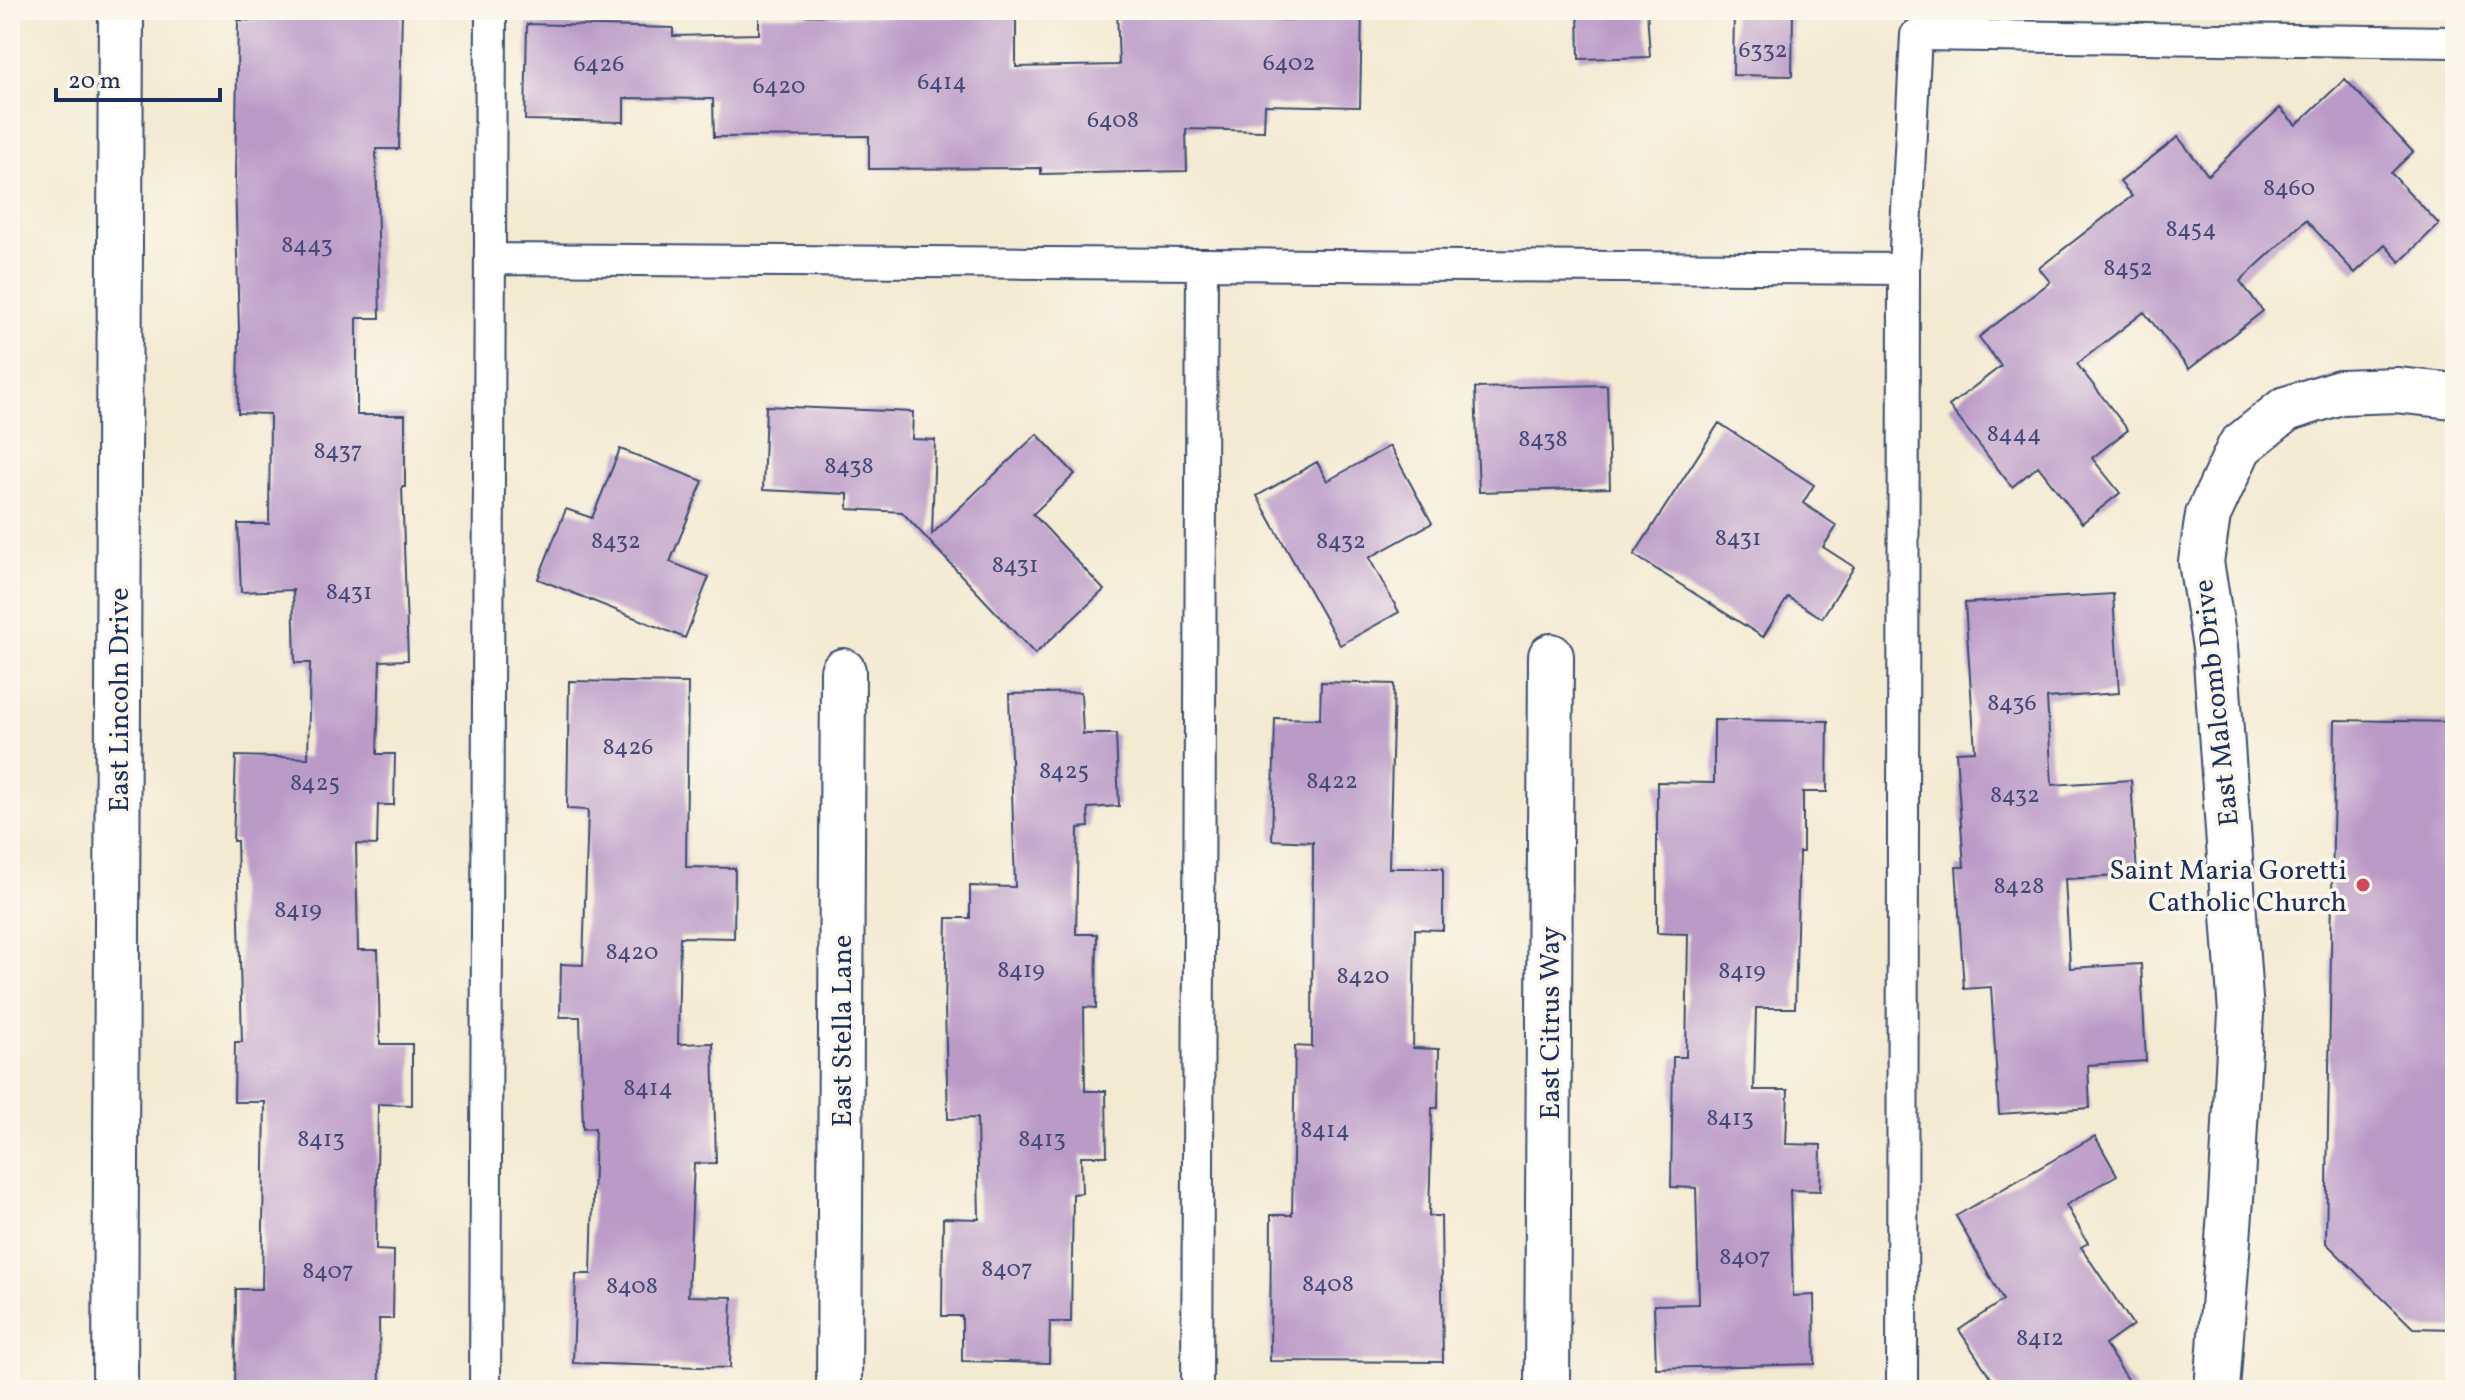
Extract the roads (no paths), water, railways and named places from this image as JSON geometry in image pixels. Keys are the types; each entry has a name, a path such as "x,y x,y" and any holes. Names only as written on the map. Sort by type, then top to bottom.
{"street":[{"name":"East Lincoln Drive","path":"115,1390 121,10"},
{"name":"East Malcomb Drive","path":"2217,1390 2241,1013 2215,647 2201,562 2208,515 2240,446 2286,409 2340,392 2396,390 2455,396"},
{"name":"East Citrus Way","path":"1547,1390 1551,656"},
{"name":"East Stella Lane","path":"839,1390 843,671"}],"lane":[{"path":"485,1390 491,10"},
{"path":"1902,1390 1904,269 1916,35 2455,42"},
{"path":"492,259 1904,269"},
{"path":"1197,1390 1202,264"}],"place":[{"name":"Saint Maria Goretti Catholic Church","path":"2363,885"}]}
